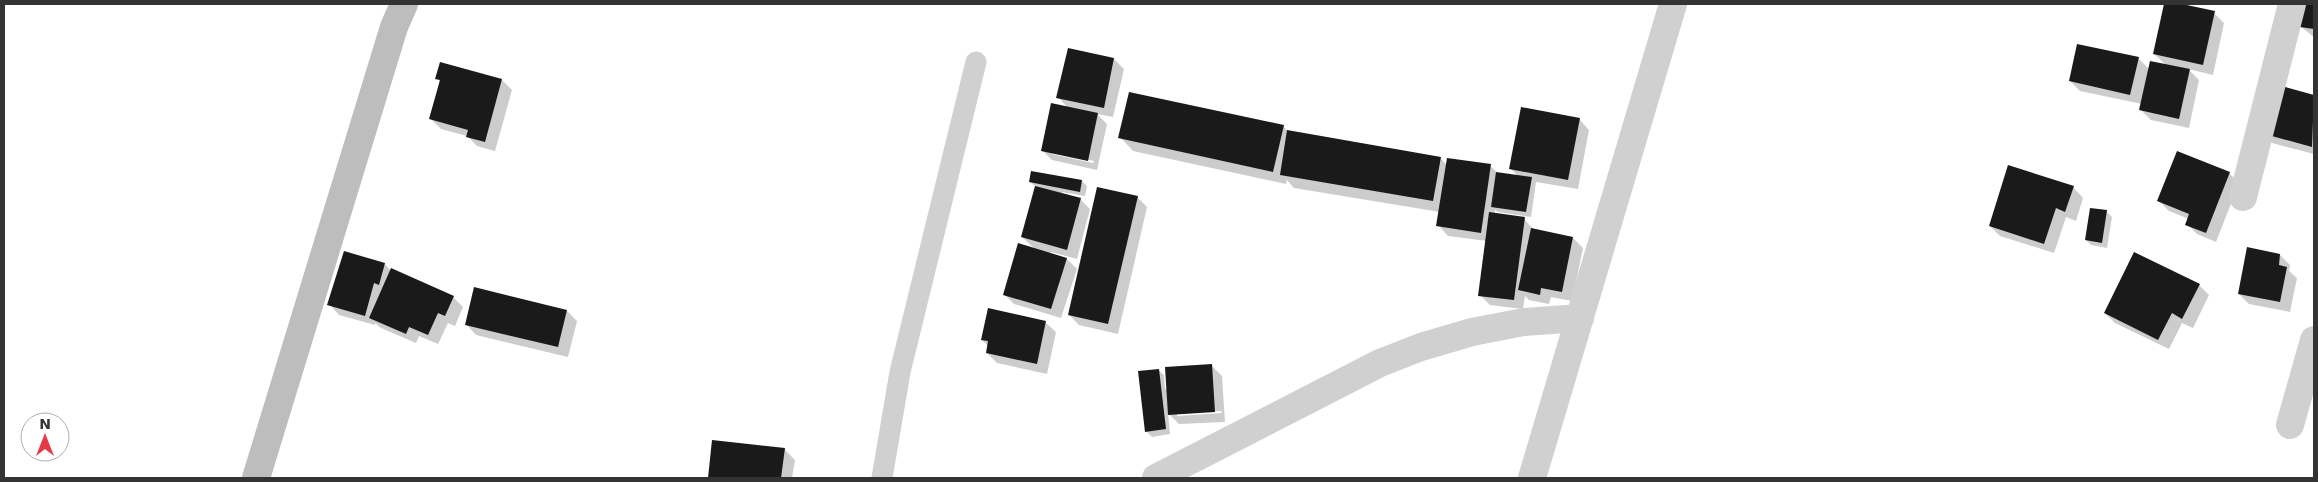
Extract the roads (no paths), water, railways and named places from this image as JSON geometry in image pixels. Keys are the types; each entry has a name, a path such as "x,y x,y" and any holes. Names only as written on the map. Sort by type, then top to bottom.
{"street":[{"path":"256,478 394,27 404,4"},
{"path":"1532,478 1673,4"},
{"path":"2243,197 2292,4"},
{"path":"1156,478 1380,363 1421,347 1472,332 1524,322 1580,318"},
{"path":"2290,425 2314,340"}],"lane":[{"path":"882,478 900,372 976,62"}]}
